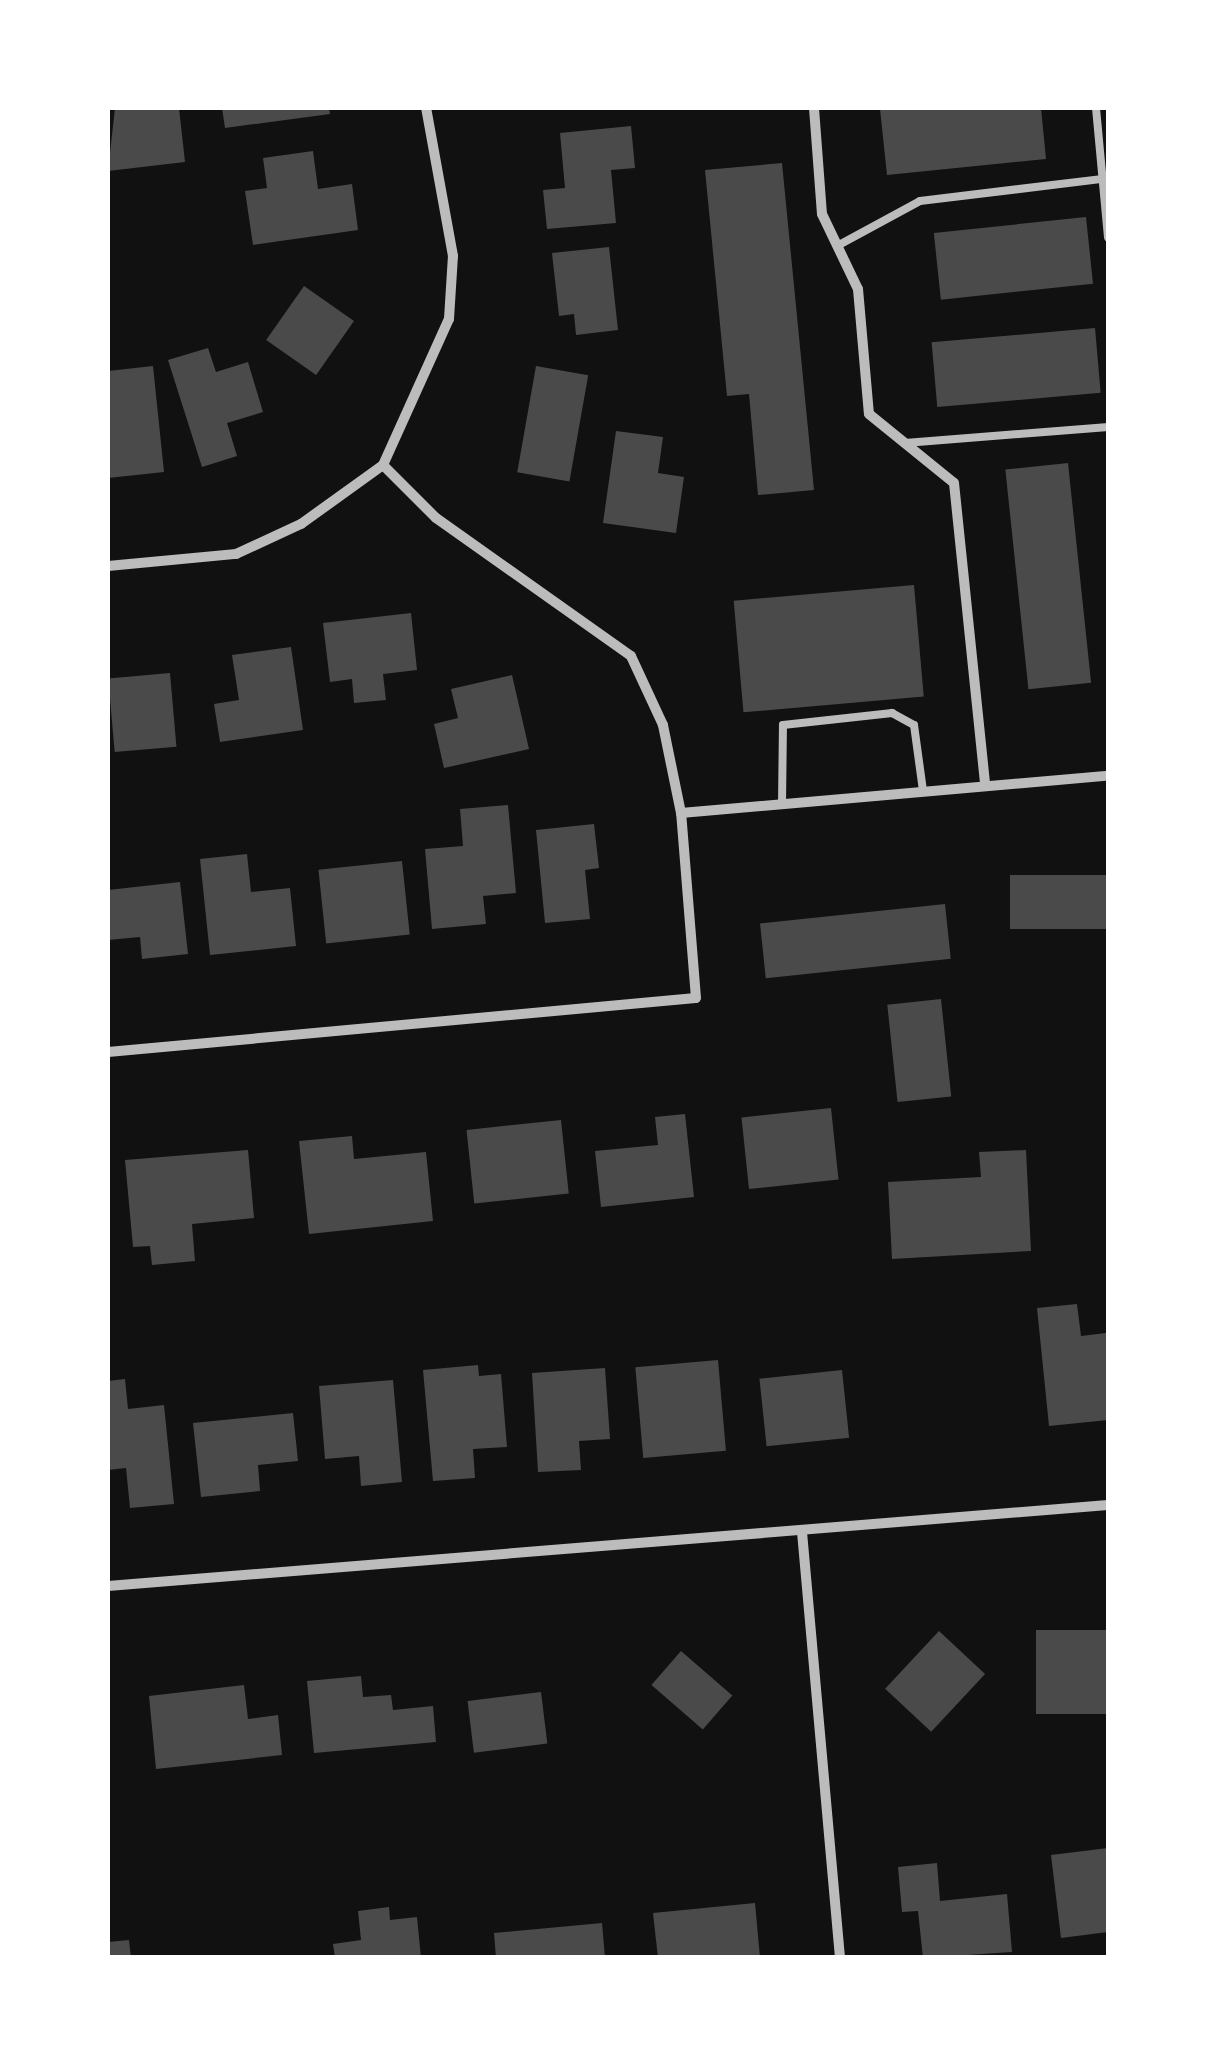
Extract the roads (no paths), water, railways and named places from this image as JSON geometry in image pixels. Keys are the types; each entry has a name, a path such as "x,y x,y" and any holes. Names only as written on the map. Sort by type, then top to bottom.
{"street":[{"path":"108,566 236,554 300,524 383,465 449,319 453,256 426,108"},
{"path":"814,108 822,214 858,289 870,414 954,483 985,785"},
{"path":"108,1052 696,998 681,813 663,724 631,656 436,518 383,465"},
{"path":"681,813 1108,776"},
{"path":"108,1586 1108,1505"},
{"path":"802,1532 840,1958"}],"lane":[{"path":"1096,108 1108,237"},
{"path":"837,246 920,201 1103,179"},
{"path":"905,443 1108,427"},
{"path":"782,804 784,725 892,713 914,725 923,791"}]}
